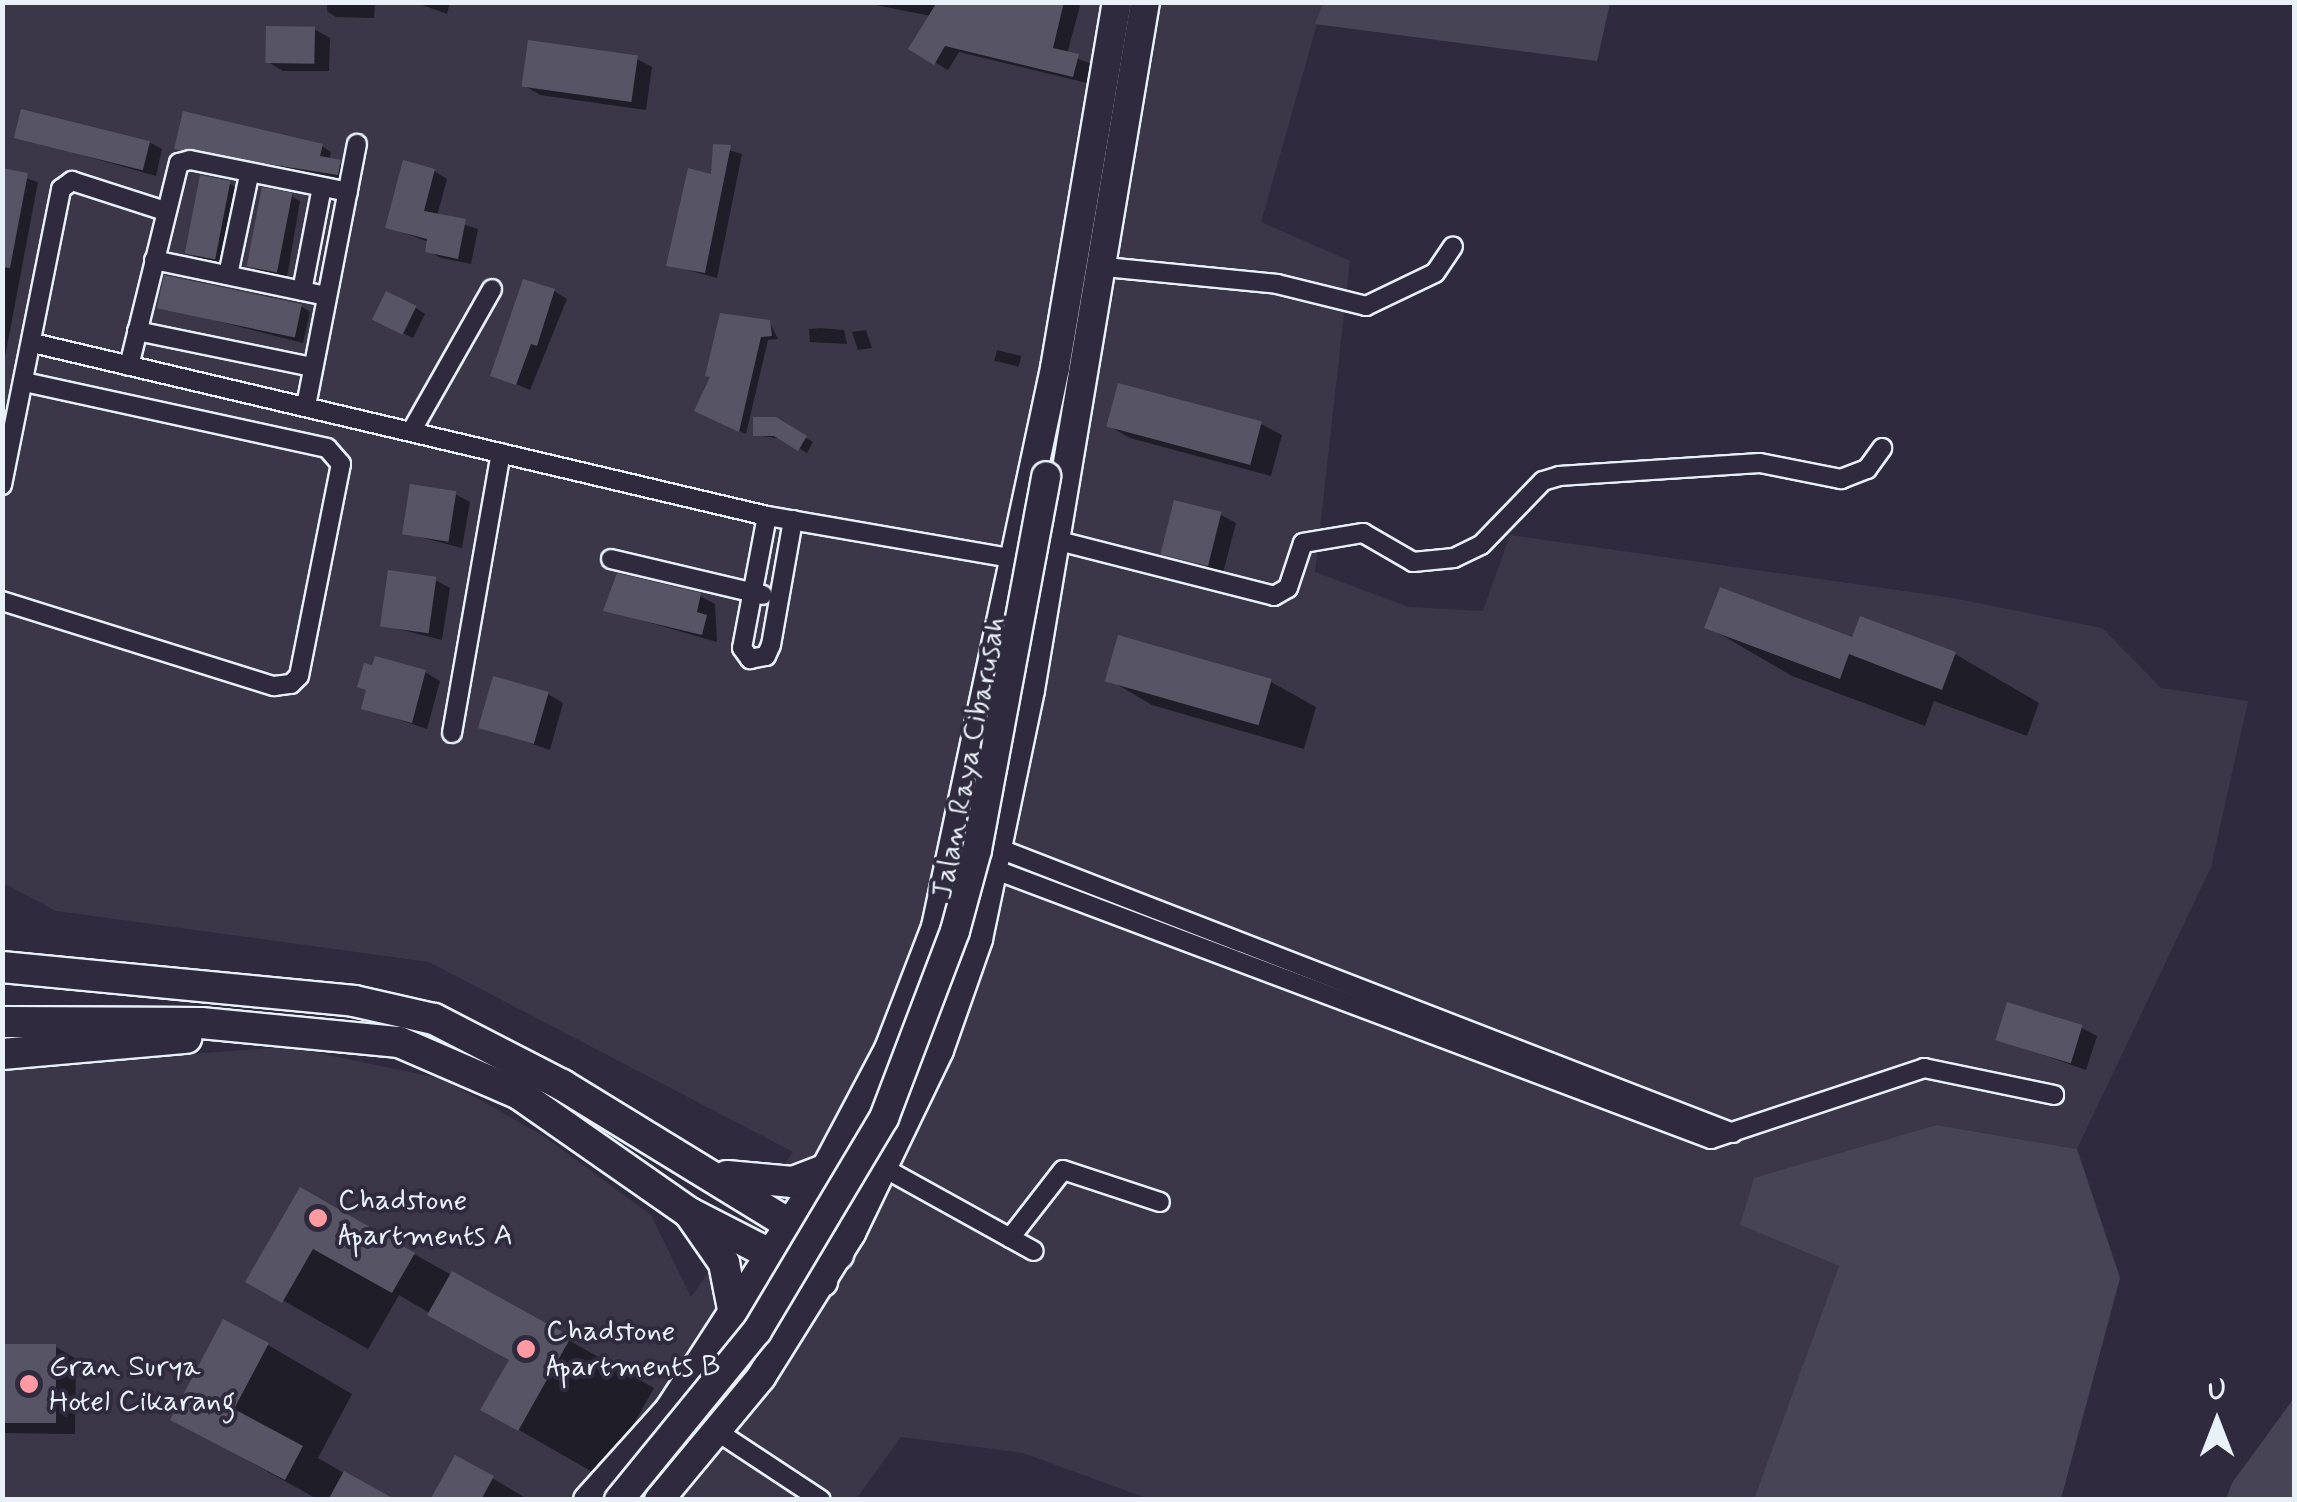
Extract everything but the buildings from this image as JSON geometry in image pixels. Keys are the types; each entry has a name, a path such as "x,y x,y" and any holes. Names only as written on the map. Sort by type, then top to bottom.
{"highway":[{"path":"2,967 396,1007 486,1044 845,1244"},
{"path":"2,1022 242,1026 399,1042 477,1071 688,1212 774,1252 822,1281"},
{"path":"2,1054 146,1044 242,1026"},
{"path":"714,1174 782,1182 825,1170"},
{"path":"688,1212 724,1263 742,1302"}],"main road":[{"name":"Jalan Raya Cibarusah","path":"588,1500 669,1410 825,1170 889,1049 936,927 1011,558 1055,368 1117,2"},
{"name":"Jalan Raya Cibarusah","path":"659,1500 718,1432 822,1281 884,1168 939,1050 998,860 1098,304 1145,2"},
{"name":"Jalan Raya Cibarusah","path":"618,1500 757,1330 884,1118 955,931 977,850 1081,328 1098,304"},
{"name":"Jalan Raya Cibarusah","path":"637,1500 727,1396 770,1334 847,1208 914,1078 975,908 996,825 1051,477 1055,368"},
{"path":"742,1302 783,1293 796,1322"}],"street":[{"path":"306,406 358,144"},
{"path":"129,366 165,210 184,161 348,192"},
{"path":"228,276 249,175"},
{"path":"2,486 66,184 165,210"},
{"path":"302,291 322,187"},
{"path":"1104,267 1277,284 1366,306 1435,274 1453,246"},
{"path":"154,260 326,296"},
{"path":"412,430 492,289"},
{"path":"137,331 313,367"},
{"path":"32,343 767,516 1011,558"},
{"path":"2,601 274,686 291,684 299,676 341,464 327,448 24,382"},
{"path":"1055,540 1274,596 1288,588 1304,543 1363,533 1413,562 1454,558 1482,546 1543,481 1559,476 1760,462 1841,479 1867,469 1882,448"},
{"path":"452,732 501,453"},
{"path":"767,516 742,648 750,659 766,656 793,520"},
{"path":"611,559 778,599"},
{"path":"998,860 1733,1133 1924,1068 2054,1096"},
{"path":"884,1168 1034,1252"},
{"path":"1010,1238 1063,1170 1160,1202"},
{"path":"718,1432 820,1500"}],"shaded area":[{"path":"1323,2 1610,3 1597,61 1315,24"},
{"path":"2,3 1323,3 1261,222 1350,261 1315,572 1409,607 1483,611 1510,535 1953,598 2102,628 2161,688 2248,701 2211,867 2077,1149 1937,1125 1740,1225 1839,1266 1754,1499 1149,1499 1023,1453 901,1437 856,1499 3,1499 3,1067 290,1047 443,1079 545,1137 651,1215 691,1297 793,1152 429,962 56,911 3,883"},
{"path":"1937,1125 2077,1149 2120,1278 2061,1499 1754,1499 1839,1266 1740,1225 1754,1178"},
{"path":"2294,1398 2294,1499 2226,1499 2232,1483"}],"place":[{"name":"Chadstone Apartments A","path":"318,1218"},
{"name":"Chadstone Apartments B","path":"526,1349"},
{"name":"Gran Surya Hotel Cikarang","path":"29,1384"}]}
